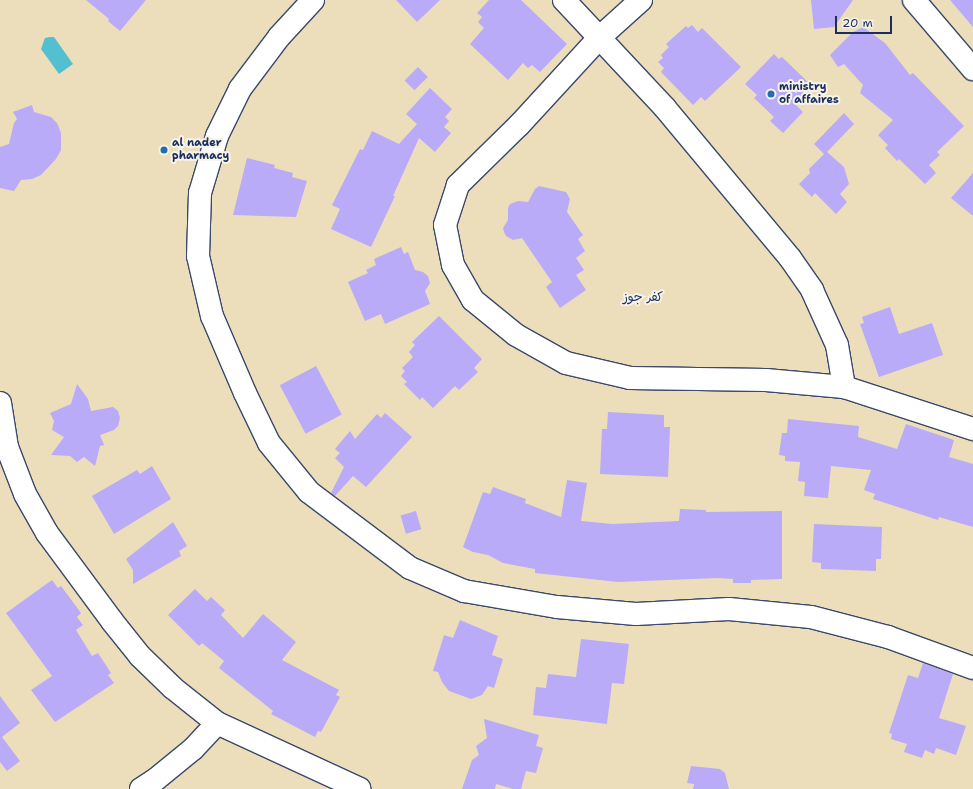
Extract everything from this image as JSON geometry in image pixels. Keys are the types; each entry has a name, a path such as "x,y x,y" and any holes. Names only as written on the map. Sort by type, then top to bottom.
{"street":[{"path":"313,0 279,37 240,89 217,136 200,193 198,256 212,316 244,393 268,443 309,492 410,568 464,591 557,607 636,614 728,609 811,617 888,637 973,668"},
{"path":"564,0 665,108 790,258 812,290 837,345 844,387"},
{"path":"641,0 600,37 519,125 458,185 445,225 453,265 473,300 516,335 566,363 630,378 766,380 844,387 973,429"},
{"path":"914,0 973,69"},
{"path":"0,403 3,449 25,494 48,534 112,621 140,656 173,688 217,723 360,789"},
{"path":"141,789 155,780 193,749 217,723"}],"water":[{"path":"54,37 73,64 59,74 41,49 45,38"}],"building":[{"path":"86,0 146,0 120,31 108,21 109,19"},
{"path":"396,0 440,0 417,22"},
{"path":"489,0 521,0 567,44 540,72 532,65 528,68 523,63 508,80 470,44 484,28 478,22 482,17 477,13"},
{"path":"811,0 853,0 834,27 814,29"},
{"path":"950,0 973,0 973,27"},
{"path":"692,25 698,32 702,28 741,67 705,101 701,97 693,105 661,72 664,68 658,62 663,58 661,55 669,47 666,44 686,26 688,28"},
{"path":"863,27 885,43 910,75 913,73 964,126 937,152 940,155 929,165 936,173 925,184 899,159 897,161 885,148 888,145 878,135 893,120 860,93 863,85 844,64 838,67 830,55 853,32"},
{"path":"774,54 779,59 782,57 811,85 794,103 803,112 783,133 770,121 774,117 754,98 757,95 745,84"},
{"path":"418,67 428,77 414,90 405,80"},
{"path":"430,88 452,109 445,117 449,121 444,127 451,133 435,152 419,138 393,196 395,196 371,247 331,229 340,209 332,205 360,149 363,150 372,131 399,144 417,124 406,114"},
{"path":"32,105 34,112 51,117 57,123 61,133 61,150 56,159 41,175 32,179 21,180 14,191 0,188 0,147 9,144 14,123 17,119 13,112"},
{"path":"844,113 854,124 827,152 844,167 849,184 840,194 847,202 836,214 815,193 812,197 799,184 810,173 809,169 824,154 814,144"},
{"path":"247,158 275,165 274,168 293,173 292,177 307,181 296,217 233,215"},
{"path":"973,173 973,216 951,198"},
{"path":"539,186 566,192 570,199 567,212 583,235 578,239 585,251 576,258 584,270 576,275 586,290 560,308 546,287 552,282 522,238 513,240 506,236 503,228 508,220 508,208 510,204 518,201 528,202 535,189"},
{"path":"401,247 404,254 408,252 415,270 423,272 428,276 430,283 425,291 430,304 385,324 381,314 365,321 348,282 368,273 366,270 376,265 374,259"},
{"path":"890,307 899,334 932,323 943,355 879,377 860,324 864,323 862,317"},
{"path":"439,316 482,359 474,368 478,372 459,390 455,386 433,408 422,397 420,400 404,384 407,382 401,376 405,371 402,368 413,357 409,352 415,345 412,342"},
{"path":"316,366 342,415 306,434 280,385"},
{"path":"77,384 88,399 91,411 113,407 118,411 120,418 118,426 114,430 100,435 104,445 100,446 95,466 84,457 77,462 70,456 51,455 64,437 52,430 54,421 50,413 71,404"},
{"path":"608,412 664,415 664,427 670,427 668,477 600,474 602,429 607,429"},
{"path":"385,413 412,437 366,487 353,476 335,496 331,493 344,467 335,458 340,453 335,449 350,431 355,439 377,414 381,418"},
{"path":"788,419 859,426 858,437 897,449 906,424 954,440 949,457 973,464 973,527 939,517 938,520 873,499 875,494 864,490 871,470 831,466 828,498 804,496 805,482 798,481 800,462 785,461 785,456 779,455 782,433 787,433"},
{"path":"152,466 171,499 114,534 92,496 137,470 140,474"},
{"path":"567,480 587,483 581,521 613,524 679,521 680,509 706,510 706,512 782,511 782,579 751,580 751,583 733,583 733,579 718,578 618,582 535,573 535,569 503,563 488,555 473,552 463,547 483,492 490,494 493,487 526,499 525,503 561,517"},
{"path":"416,511 421,529 406,534 401,515"},
{"path":"173,522 187,546 179,551 181,556 133,584 133,570 126,559"},
{"path":"814,524 882,527 881,559 876,559 876,571 821,569 821,563 812,562"},
{"path":"52,580 58,588 61,586 81,613 77,617 83,625 76,630 92,656 98,653 111,673 108,675 114,683 55,722 31,690 52,676 6,613"},
{"path":"195,589 207,601 211,597 225,610 221,615 243,638 263,614 296,642 282,660 339,690 336,695 340,697 321,732 318,731 315,737 271,714 273,711 219,668 224,661 202,643 199,646 168,615"},
{"path":"460,620 498,636 492,655 503,659 494,688 488,686 482,695 471,699 449,691 442,682 438,672 433,671 444,635 453,638"},
{"path":"581,639 629,644 624,684 612,683 607,724 533,715 536,687 546,688 548,674 576,677"},
{"path":"923,663 953,674 939,718 966,726 956,755 936,748 934,754 925,750 922,758 904,752 907,744 891,739 892,734 889,733 908,675 918,678"},
{"path":"0,696 20,723 2,737 20,761 7,771 0,762"},
{"path":"484,719 539,735 536,746 543,748 536,773 526,771 521,789 513,789 496,784 495,789 462,789 472,760 479,755 476,746 487,738"},
{"path":"691,766 720,769 725,773 729,789 693,789 694,784 687,783"}],"place":[{"name":"ministry of affaires","path":"771,94"},
{"name":"al nader pharmacy","path":"164,150"}],"district":[{"name":"كفر جوز","path":"643,297"}]}
